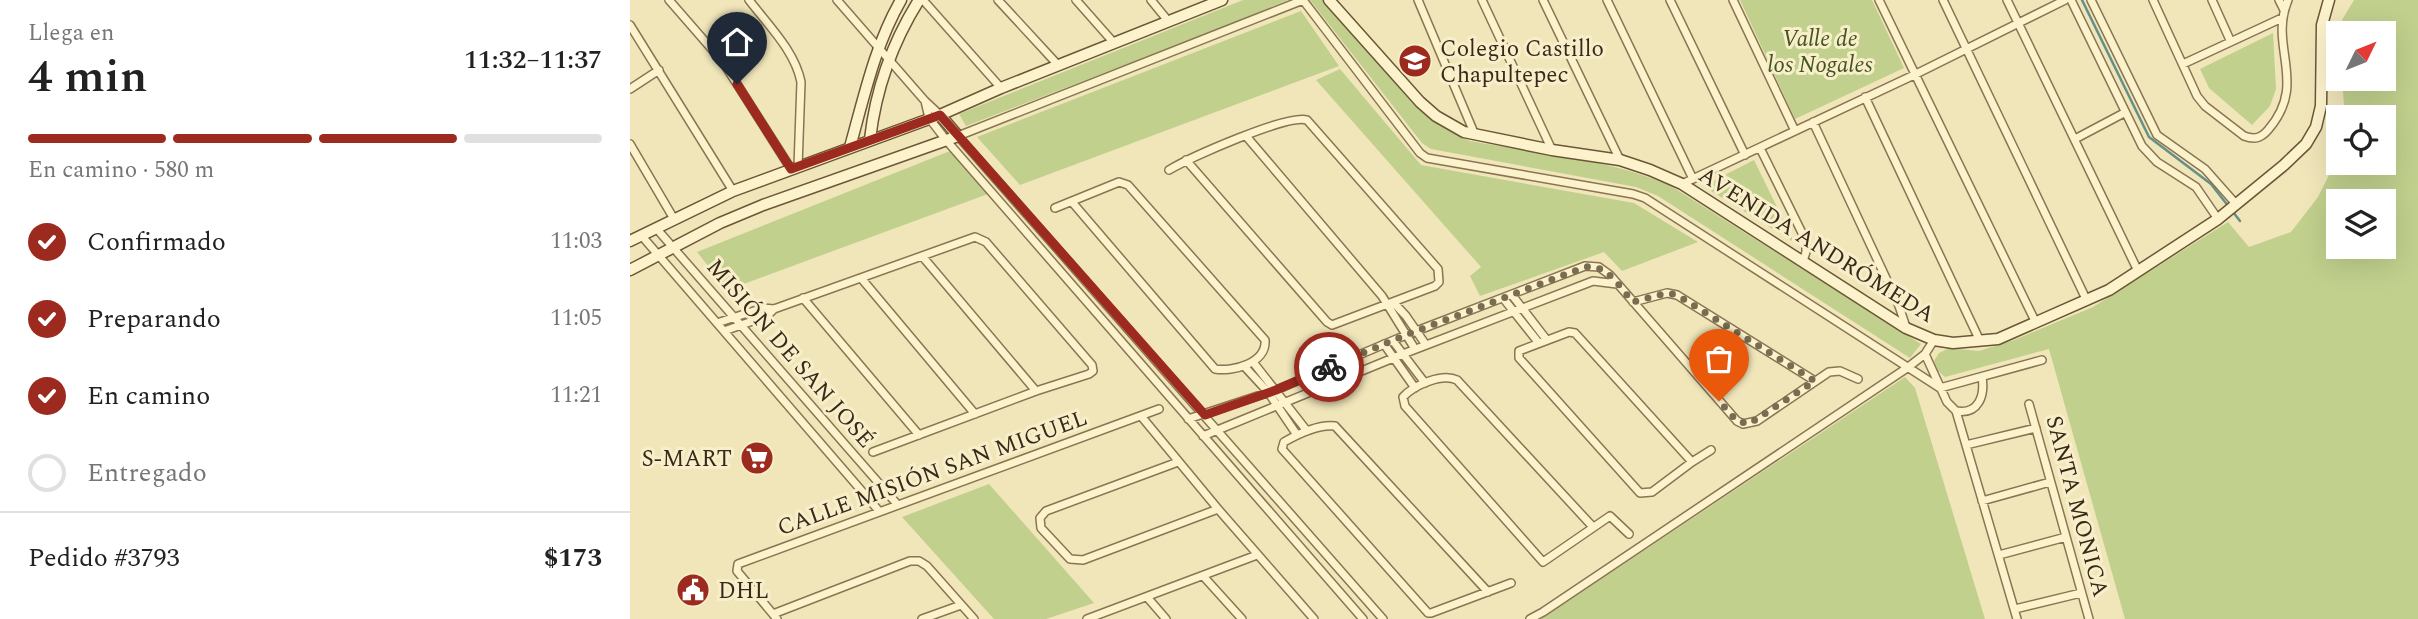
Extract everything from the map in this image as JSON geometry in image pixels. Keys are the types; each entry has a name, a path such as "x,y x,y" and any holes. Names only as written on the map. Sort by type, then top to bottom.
{"street":[{"path":"668,0 723,62 794,168"},
{"path":"749,0 789,52 799,73 801,82 794,168"},
{"path":"837,0 925,101 946,140 1363,619"},
{"path":"850,147 879,48 889,21 901,0"},
{"path":"870,139 880,84 888,59 903,24 921,0 1001,88"},
{"path":"999,0 1058,65"},
{"path":"1076,0 1114,43"},
{"path":"1150,0 1169,22"},
{"path":"630,241 733,191 934,117 1222,0"},
{"path":"630,270 720,223 763,205 958,136 1303,0 1420,153 1427,158 1645,198 1940,388 2042,360"},
{"name":"AVENIDA ANDRÓMEDA","path":"1329,0 1420,102 1436,116 1475,135 1620,160 1682,184 1906,328 1934,340 1953,343 1998,339 2087,300 2138,271 2220,217 2298,151 2316,127 2321,106 2322,24 2329,0"},
{"path":"1418,0 1475,135"},
{"path":"1482,0 1552,150"},
{"path":"1543,0 1620,160"},
{"path":"1607,0 1693,179"},
{"path":"1670,0 1745,155"},
{"path":"1733,0 1795,131"},
{"path":"1879,0 2036,323"},
{"path":"1943,0 2087,300"},
{"path":"2007,0 2138,271"},
{"path":"1682,184 1914,75 2065,0"},
{"path":"2071,0 2124,113 2148,155 2196,187 2220,217"},
{"path":"2091,0 2157,135 2205,169 2235,205"},
{"path":"2153,0 2197,96 2205,106 2244,136 2257,138 2281,115 2288,94 2283,14 2279,0"},
{"path":"2212,0 2230,40"},
{"path":"2183,64 2283,14 2288,0"},
{"path":"630,25 733,191"},
{"path":"630,89 659,70"},
{"path":"1865,97 1980,342"},
{"path":"925,101 934,117 958,136 1382,619"},
{"path":"2075,139 2124,113"},
{"path":"1169,170 1186,160 1246,136 1300,118 1311,125 1438,269 1440,276 1435,286 1332,325 1186,160"},
{"path":"1813,122 1899,306 1906,328"},
{"path":"1246,136 1382,296 1417,331 1426,345"},
{"path":"630,144 674,219"},
{"path":"1760,148 1806,242 1803,261"},
{"path":"1055,208 1119,182 1128,185 1265,340 1263,352 1253,362 1244,366 1215,369 1072,202"},
{"path":"709,202 720,223"},
{"name":"MISIÓN DE SAN JOSÉ","path":"656,228 897,504"},
{"name":"MISIÓN DE SAN JOSÉ","path":"641,235 879,510"},
{"path":"724,331 767,316 774,309 803,298 975,237 986,242 1092,365 1093,371 873,453"},
{"path":"922,256 1036,391"},
{"path":"1188,419 1272,391 1406,335 1594,265 1604,270 1737,421 1743,424 1757,421 1815,381 1835,371 1857,379"},
{"path":"861,278 975,414"},
{"path":"1203,436 1521,307 1593,281 1617,284"},
{"path":"1633,302 1667,293 1677,295 1815,381"},
{"path":"1511,295 1542,341"},
{"path":"803,298 919,435"},
{"path":"1503,298 1542,341"},
{"path":"1391,303 1415,349"},
{"path":"717,323 763,308 774,309"},
{"path":"1692,462 1579,336 1569,332 1522,348 1519,358 1640,493 1652,492 1711,450"},
{"path":"1530,619 1907,369 1926,354 1934,340"},
{"path":"1393,341 1425,383"},
{"path":"1384,344 1415,388"},
{"path":"1926,354 1940,388 1956,411 2017,619"},
{"path":"1253,362 1281,403 1307,431"},
{"path":"1244,366 1272,391"},
{"path":"1593,527 1457,380 1449,377 1425,383 1403,397 1405,406 1541,561 1548,560 1610,516 1629,534"},
{"path":"1956,411 1970,410 1977,406 1983,392 1982,377"},
{"path":"1281,403 1297,435"},
{"name":"SANTA MONICA","path":"2029,404 2089,619"},
{"name":"CALLE MISIÓN SAN MIGUEL","path":"775,617 737,571 737,565 879,510 1159,409"},
{"path":"1141,416 1217,509 1314,619"},
{"path":"1488,592 1335,426 1307,431 1284,442 1282,449 1427,612 1431,613 1488,592 1511,583"},
{"path":"1966,445 2036,428"},
{"path":"1178,462 1046,511 1039,523 1041,528 1064,554 1077,561 1217,509"},
{"path":"1242,481 1253,474"},
{"path":"1982,501 2050,482"},
{"path":"1999,555 2066,537"},
{"path":"1087,619 1257,555"},
{"path":"775,617 910,561 919,561 927,566 974,619"},
{"path":"1204,577 1242,619"},
{"path":"2015,609 2081,593"},
{"path":"1147,597 1166,619"},
{"path":"922,619 961,605"}],"green space":[{"path":"1243,0 1288,0 966,126 959,114"},
{"path":"1310,0 1323,0 1411,102 1446,129 1470,141 1598,163 1671,186 1921,344 1910,358 1658,196 1636,187 1431,149 1422,143"},
{"name":"Valle de los Nogales","path":"1740,0 1872,0 1904,68 1795,119"},
{"path":"2354,0 2418,0 2418,619 2125,619 2049,349 1945,377 1937,370 1934,361 1939,353 1949,348 1979,351 2014,340 2093,307 2228,222 2249,247 2291,232 2318,197 2329,175 2396,175 2396,105 2344,105 2343,91 2396,91 2396,21 2342,21"},
{"path":"1301,11 1339,66 1020,185 977,137"},
{"path":"2273,33 2276,89 2270,106 2252,125 2209,88 2200,69"},
{"path":"1340,69 1421,165 1634,203 1698,242 1622,271 1604,252 1480,296 1470,276 1481,267 1316,80"},
{"path":"950,151 988,194 727,290 697,252"},
{"path":"1754,160 1794,242 1703,186"},
{"path":"1905,377 1915,388 1985,619 1541,619"},
{"path":"989,484 1094,603 1046,619 994,619 902,517"}],"waterway":[{"path":"2082,0 2149,137 2211,184 2229,207"},
{"path":"2233,212 2240,221"}],"way so far":[{"path":"1329,367 1406,335 1594,265 1609,275 1633,302 1667,293 1677,295 1815,381 1749,424 1737,421 1719,401"}],"place":[{"name":"Colegio Castillo Chapultepec","path":"1415,61"},
{"name":"S-MART","path":"757,458"},
{"name":"DHL","path":"693,590"}],"route":[{"path":"737,84 791,169 940,115 1205,415 1276,390 1329,367"}]}
